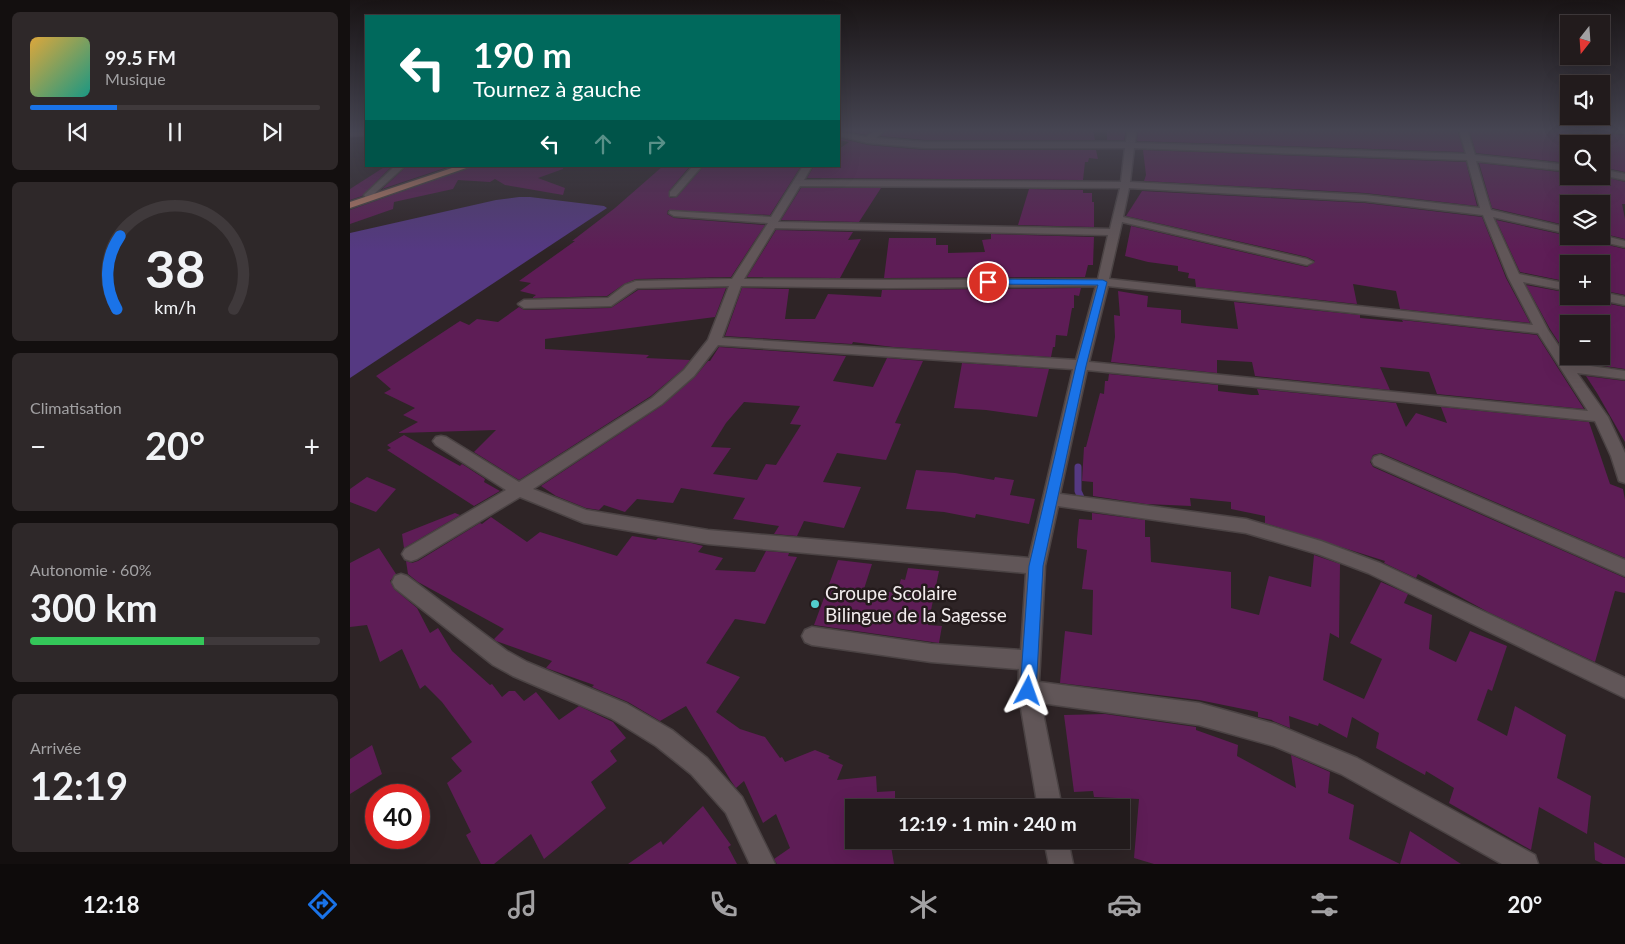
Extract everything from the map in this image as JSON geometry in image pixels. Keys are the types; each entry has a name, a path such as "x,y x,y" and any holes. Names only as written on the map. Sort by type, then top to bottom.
{"main road":[{"path":"350,205 458,169"}],"street":[{"path":"370,198 369,195 372,191 397,169"},
{"path":"673,194 695,169"},
{"path":"411,554 519,490 656,401 689,373 714,341 736,282 806,169"},
{"path":"1048,799 1028,691 1036,566 1081,366 1103,282 1126,169"},
{"path":"1474,169 1486,212 1514,277 1542,330 1601,416 1622,457 1625,477"},
{"path":"1610,174 1625,177"},
{"path":"799,183 1124,185 1365,198 1486,212 1560,229"},
{"path":"674,213 772,222 1115,225 1307,262"},
{"path":"1610,241 1625,244"},
{"path":"1514,277 1560,286"},
{"path":"524,304 611,302 629,287 636,285 736,282 888,284 1103,282 1542,330"},
{"path":"1610,298 1625,301"},
{"path":"714,341 1081,366 1601,416"},
{"path":"1566,367 1625,375"},
{"path":"441,441 519,490 584,516 691,534 1036,566"},
{"path":"1380,462 1625,568"},
{"path":"1052,499 1246,526 1321,548 1374,568 1625,688"},
{"path":"401,582 500,658 520,669 619,711 664,738 699,766 734,805 763,864"},
{"path":"812,636 931,653 1030,660"},
{"path":"1028,691 1199,714 1275,735 1349,766 1526,864"},
{"path":"1058,849 1061,864"}],"shaded area":[{"path":"519,197 604,206 607,208 350,378 350,233 496,200"}],"building":[{"path":"381,169 389,169 362,196 350,200 350,189"},
{"path":"403,169 441,169 382,189"},
{"path":"465,169 562,169 538,178 565,188 563,195 505,185 495,179 490,182 458,180 453,189 394,202 393,209 350,224 350,210"},
{"path":"659,169 687,169 669,191 670,198 677,197 701,169 799,169 770,215 668,210 667,214 674,218 765,225 731,277 636,279 624,284 607,296 532,298 536,295 520,291 531,283 519,281 575,241 572,241 615,208"},
{"path":"812,169 1084,169 1083,180 807,178"},
{"path":"1145,169 1468,169 1477,206 1365,193 1144,181"},
{"path":"1481,169 1536,169 1560,172 1560,185 1610,185 1610,178 1625,182 1625,204 1622,204 1625,219 1625,239 1610,235 1610,195 1560,195 1560,224 1492,208"},
{"path":"1612,169 1625,169 1625,172"},
{"path":"801,188 881,188 859,222 781,220"},
{"path":"1029,189 1083,190 1083,193 1092,193 1094,227 1018,225"},
{"path":"1142,191 1365,203 1482,217 1506,278 1530,323 1400,309 1396,291 1353,284 1357,304 1196,287 1195,279 1188,278 1189,273 1178,271 1178,266 1148,262 1125,256 1131,226 1307,267 1315,261 1307,257 1126,216"},
{"path":"1496,220 1560,234 1560,245 1608,245 1625,249 1625,295 1610,292 1610,255 1560,255 1560,280 1520,272"},
{"path":"776,230 853,232 848,240 861,239 840,278 747,277"},
{"path":"991,234 1094,237 1093,265 1088,265 1085,277 884,278 889,238 936,238 936,245 948,245 948,253 985,252 982,240 991,239"},
{"path":"1526,285 1560,291 1560,305 1610,304 1625,307 1625,369 1598,365 1610,365 1610,315 1560,315 1560,344"},
{"path":"726,288 715,317 545,339 545,349 649,355 646,358 690,360 683,369 651,396 519,480 474,452 496,430 398,433 418,422 403,415 415,408 384,393 391,389 376,376 460,321 469,325 477,319 498,322 519,307 524,310 611,308 638,290"},
{"path":"742,288 789,289 785,319 815,319 828,294 881,297 882,290 1081,288 1079,296 1074,295 1074,308 1072,308 1067,336 1056,335 1055,347 1053,347 1051,357 893,347 853,342 852,344 725,336"},
{"path":"1118,291 1148,296 1147,307 1181,310 1181,323 1207,326 1238,329 1234,302 1360,315 1360,318 1403,322 1402,320 1537,335 1584,409 1437,394 1429,372 1380,367 1390,390 1255,376 1252,362 1217,360 1217,373 1111,362 1115,337 1114,315 1120,316"},
{"path":"719,347 846,356 833,381 873,387 887,358 923,361 895,423 901,424 886,460 837,453 823,482 861,487 844,528 804,521 797,536 774,534 779,526 733,519 745,498 681,488 673,503 637,499 625,512 604,505 599,510 586,508 556,496 541,486 663,405 710,361","holes":["744,402 800,406 790,424 801,425 776,465 766,464 757,480 713,474 731,448 711,447 726,423"]},
{"path":"962,363 1049,369 1037,417 954,408"},
{"path":"1109,374 1218,385 1218,391 1252,395 1259,395 1257,389 1396,403 1406,427 1416,413 1447,423 1441,407 1589,422 1610,484 1623,489 1625,500 1625,558 1381,453 1373,455 1370,462 1373,467 1625,578 1625,593 1615,591 1595,662 1488,612 1418,574 1416,578 1384,563 1385,561 1265,523 1265,516 1231,509 1231,502 1190,498 1191,506 1146,504 1093,496 1093,482 1082,481 1084,447 1086,447 1100,393 1104,394 1105,381 1108,381"},
{"path":"1586,376 1625,381 1625,442 1597,393"},
{"path":"404,435 460,466 462,464 485,479 484,482 500,491 474,506 387,450 391,448 387,445"},
{"path":"916,470 955,473 994,480 995,477 1014,480 1010,495 1035,499 1029,524 976,514 975,518 944,512 906,509"},
{"path":"367,477 396,489 376,512 350,502 350,489"},
{"path":"455,513 460,515 404,548 402,534"},
{"path":"1092,513 1145,520 1145,537 1150,537 1151,562 1231,572 1231,608 1259,615 1269,576 1311,587 1314,555 1340,564 1339,638 1330,633 1323,680 1364,699 1382,659 1350,643 1381,582 1408,594 1404,603 1432,615 1429,649 1456,662 1470,631 1507,646 1492,691 1488,689 1477,720 1507,736 1515,706 1566,735 1557,778 1591,796 1587,834 1539,807 1531,850 1449,803 1454,788 1426,771 1425,775 1376,748 1379,733 1352,717 1347,738 1319,723 1318,726 1289,716 1290,728 1272,720 1258,717 1258,712 1199,700 1060,683 1065,631 1092,635 1093,590 1082,589 1087,550 1077,548 1077,539 1079,519 1092,520"},
{"path":"491,517 527,542 540,532 617,556 632,536 691,543 703,546 698,552 723,558 715,570 755,572 766,551 789,553 788,556 797,557 765,624 735,619 706,663 740,677 716,712 740,729 765,737 785,762 815,750 830,756 828,758 843,765 837,780 876,776 877,792 895,791 895,799 845,799 845,849 892,849 894,864 777,864 774,859 790,848 776,814 763,823 744,781 736,788 686,706 660,721 628,702 592,687 594,685 546,668 552,661 496,641 494,639 504,629 418,582 408,574 406,561 412,563 418,561 480,523 482,524"},
{"path":"379,548 396,574 390,581 394,589 417,608 430,633 438,628 452,651 490,685 492,684 502,697 509,691 515,691 524,701 536,692 559,720 579,706 613,722 626,738 610,751 617,761 591,782 606,808 544,859 531,834 494,864 481,864 466,835 471,832 447,783 462,771 451,758 472,742 442,702 425,685 420,689 402,649 380,662 367,625 350,627 350,563"},
{"path":"838,560 872,564 864,589 897,593 901,579 905,580 908,568 939,571 928,625 942,626 939,643 814,625"},
{"path":"1105,714 1196,727 1196,730 1238,745 1237,756 1296,788 1291,755 1330,772 1328,793 1354,805 1349,839 1400,864 1154,864 1134,858 1139,799 1094,797 1093,791 1074,792 1064,715"},
{"path":"372,745 382,774 350,794 350,759"},
{"path":"703,806 731,845 728,847 737,864 628,864 661,841 663,845"},
{"path":"1410,831 1461,864 1400,864"},
{"path":"1594,842 1625,858 1625,864 1603,864 1595,860"}],"waterway":[{"path":"1078,467 1078,491 1083,502"}],"place":[{"name":"Groupe Scolaire Bilingue de la Sagesse","path":"815,604"}],"route":[{"path":"988,282 1103,282 1081,366 1036,566 1028,691"}]}
